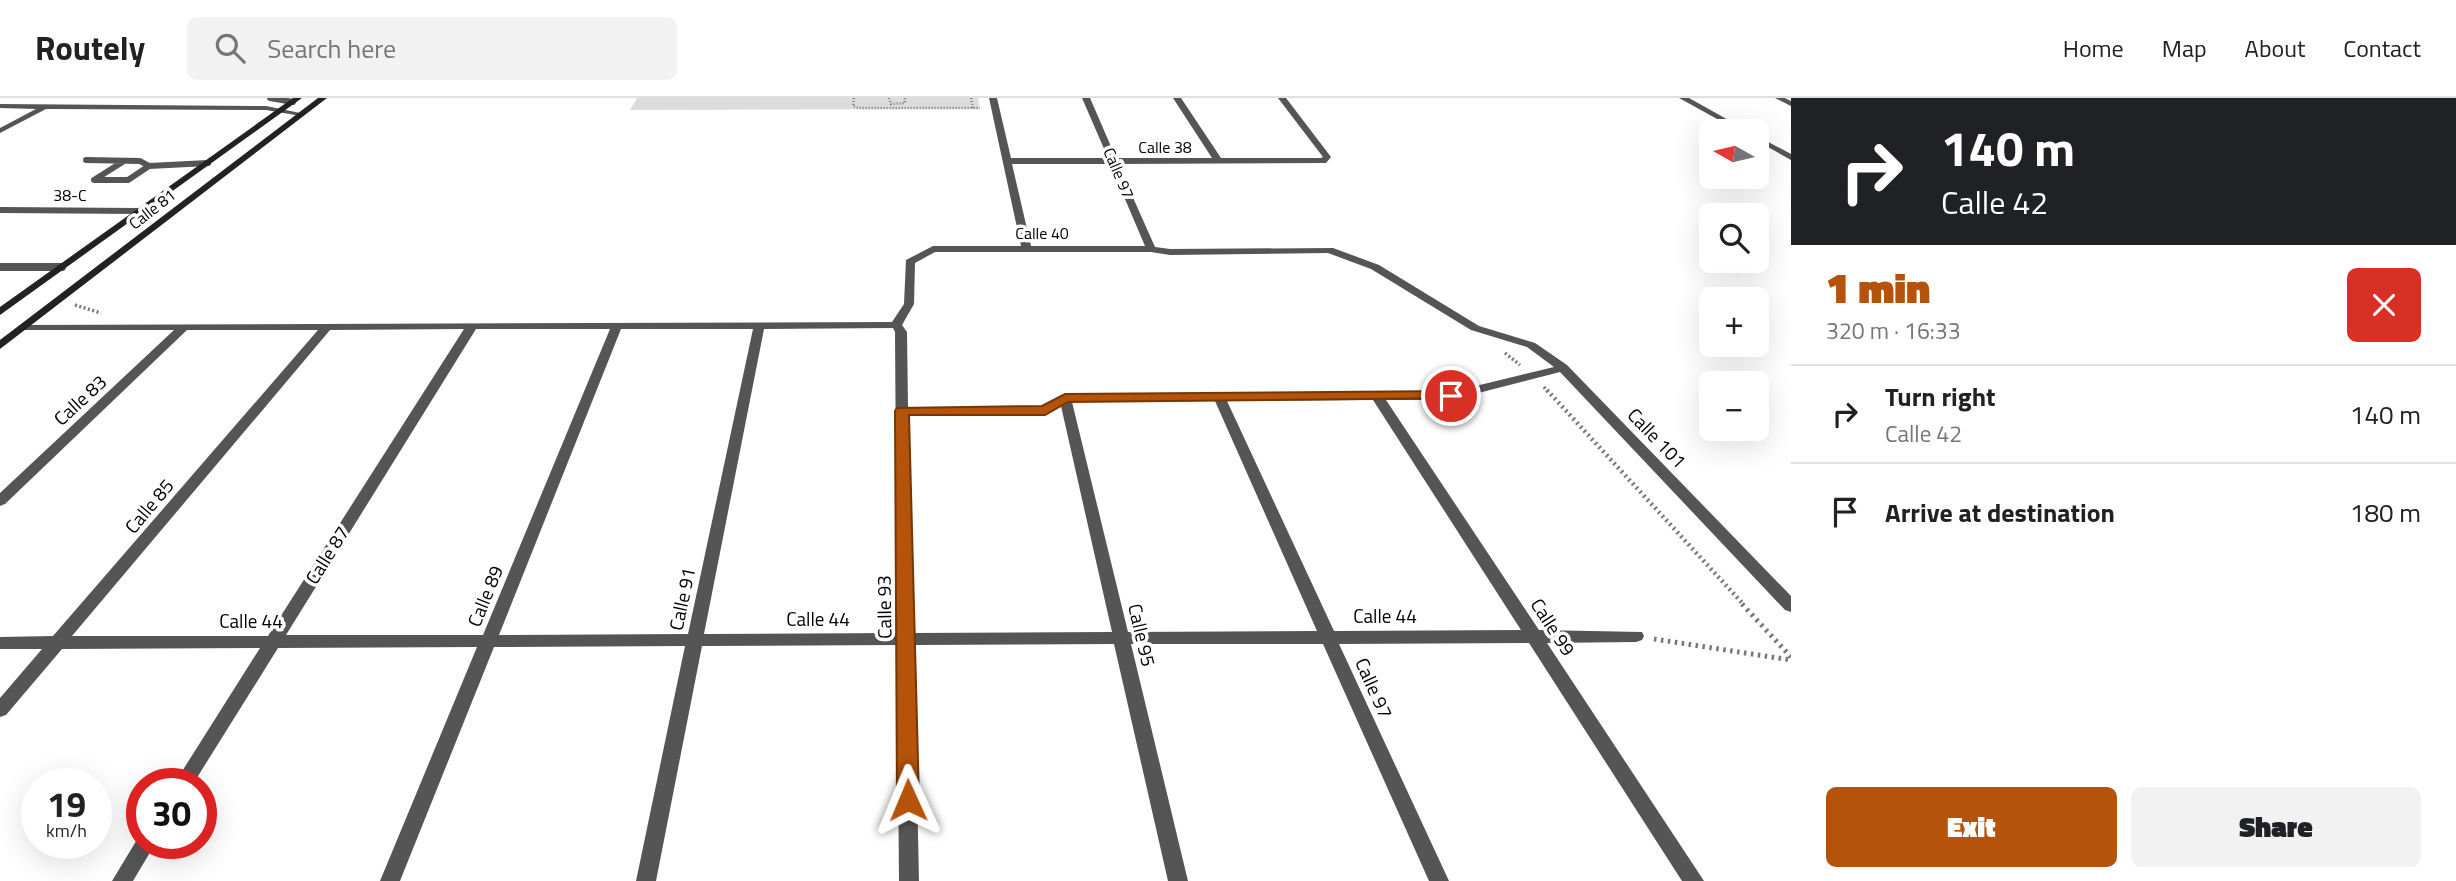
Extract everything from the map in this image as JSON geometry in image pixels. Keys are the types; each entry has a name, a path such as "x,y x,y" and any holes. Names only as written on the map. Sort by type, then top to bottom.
{"main road":[{"name":"Calle 81","path":"0,345 323,98"},
{"name":"Calle 81","path":"0,312 296,100"},
{"path":"208,163 238,163"}],"street":[{"path":"0,131 62,98"},
{"path":"993,98 1027,249"},
{"name":"Calle 97","path":"1086,98 1152,249"},
{"path":"1177,98 1218,161"},
{"name":"Calle 38","path":"1007,161 1327,158 1282,98"},
{"path":"1683,98 1722,119"},
{"path":"1779,98 1791,104"},
{"path":"0,106 265,108 301,114"},
{"path":"1769,145 1791,157"},
{"name":"38-C","path":"0,211 139,211"},
{"name":"Calle 40","path":"898,328 909,304 910,262 933,249 1152,249 1170,252 1329,250 1375,267 1475,328"},
{"path":"24,327 759,325 898,328"},
{"name":"Calle 91","path":"646,881 759,325"},
{"name":"Calle 83","path":"0,501 185,326"},
{"name":"Calle 85","path":"0,710 327,326"},
{"name":"Calle 87","path":"193,768 472,326"},
{"name":"Calle 89","path":"390,881 617,326"},
{"name":"Calle 93","path":"898,328 902,411 909,881"},
{"name":"Calle 101","path":"1475,328 1531,345 1563,368 1791,606"},
{"path":"902,411 1045,411 1065,398 1451,396 1563,368"},
{"name":"Calle 99","path":"1377,396 1694,881"},
{"name":"Calle 97","path":"1219,397 1439,881"},
{"name":"Calle 95","path":"1065,398 1178,881"},
{"name":"Calle 44","path":"0,643 1636,636"},
{"path":"122,881 136,859"}],"lane":[{"path":"270,98 296,100"},
{"path":"86,160 140,161 149,166"},
{"path":"124,161 94,180 128,180 149,166 208,163"},
{"path":"0,267 62,267"}],"path":[{"path":"854,98 853,106 859,108 973,108 971,98"},
{"path":"889,98 892,105 903,104 905,98"},
{"path":"72,304 103,313 106,318"},
{"path":"1504,352 1534,376 1791,659"},
{"path":"1636,636 1791,659"}],"shaded area":[{"path":"637,98 978,98 980,109 630,110"}],"route":[{"path":"908,800 902,411 1045,411 1065,398 1451,396"}]}
